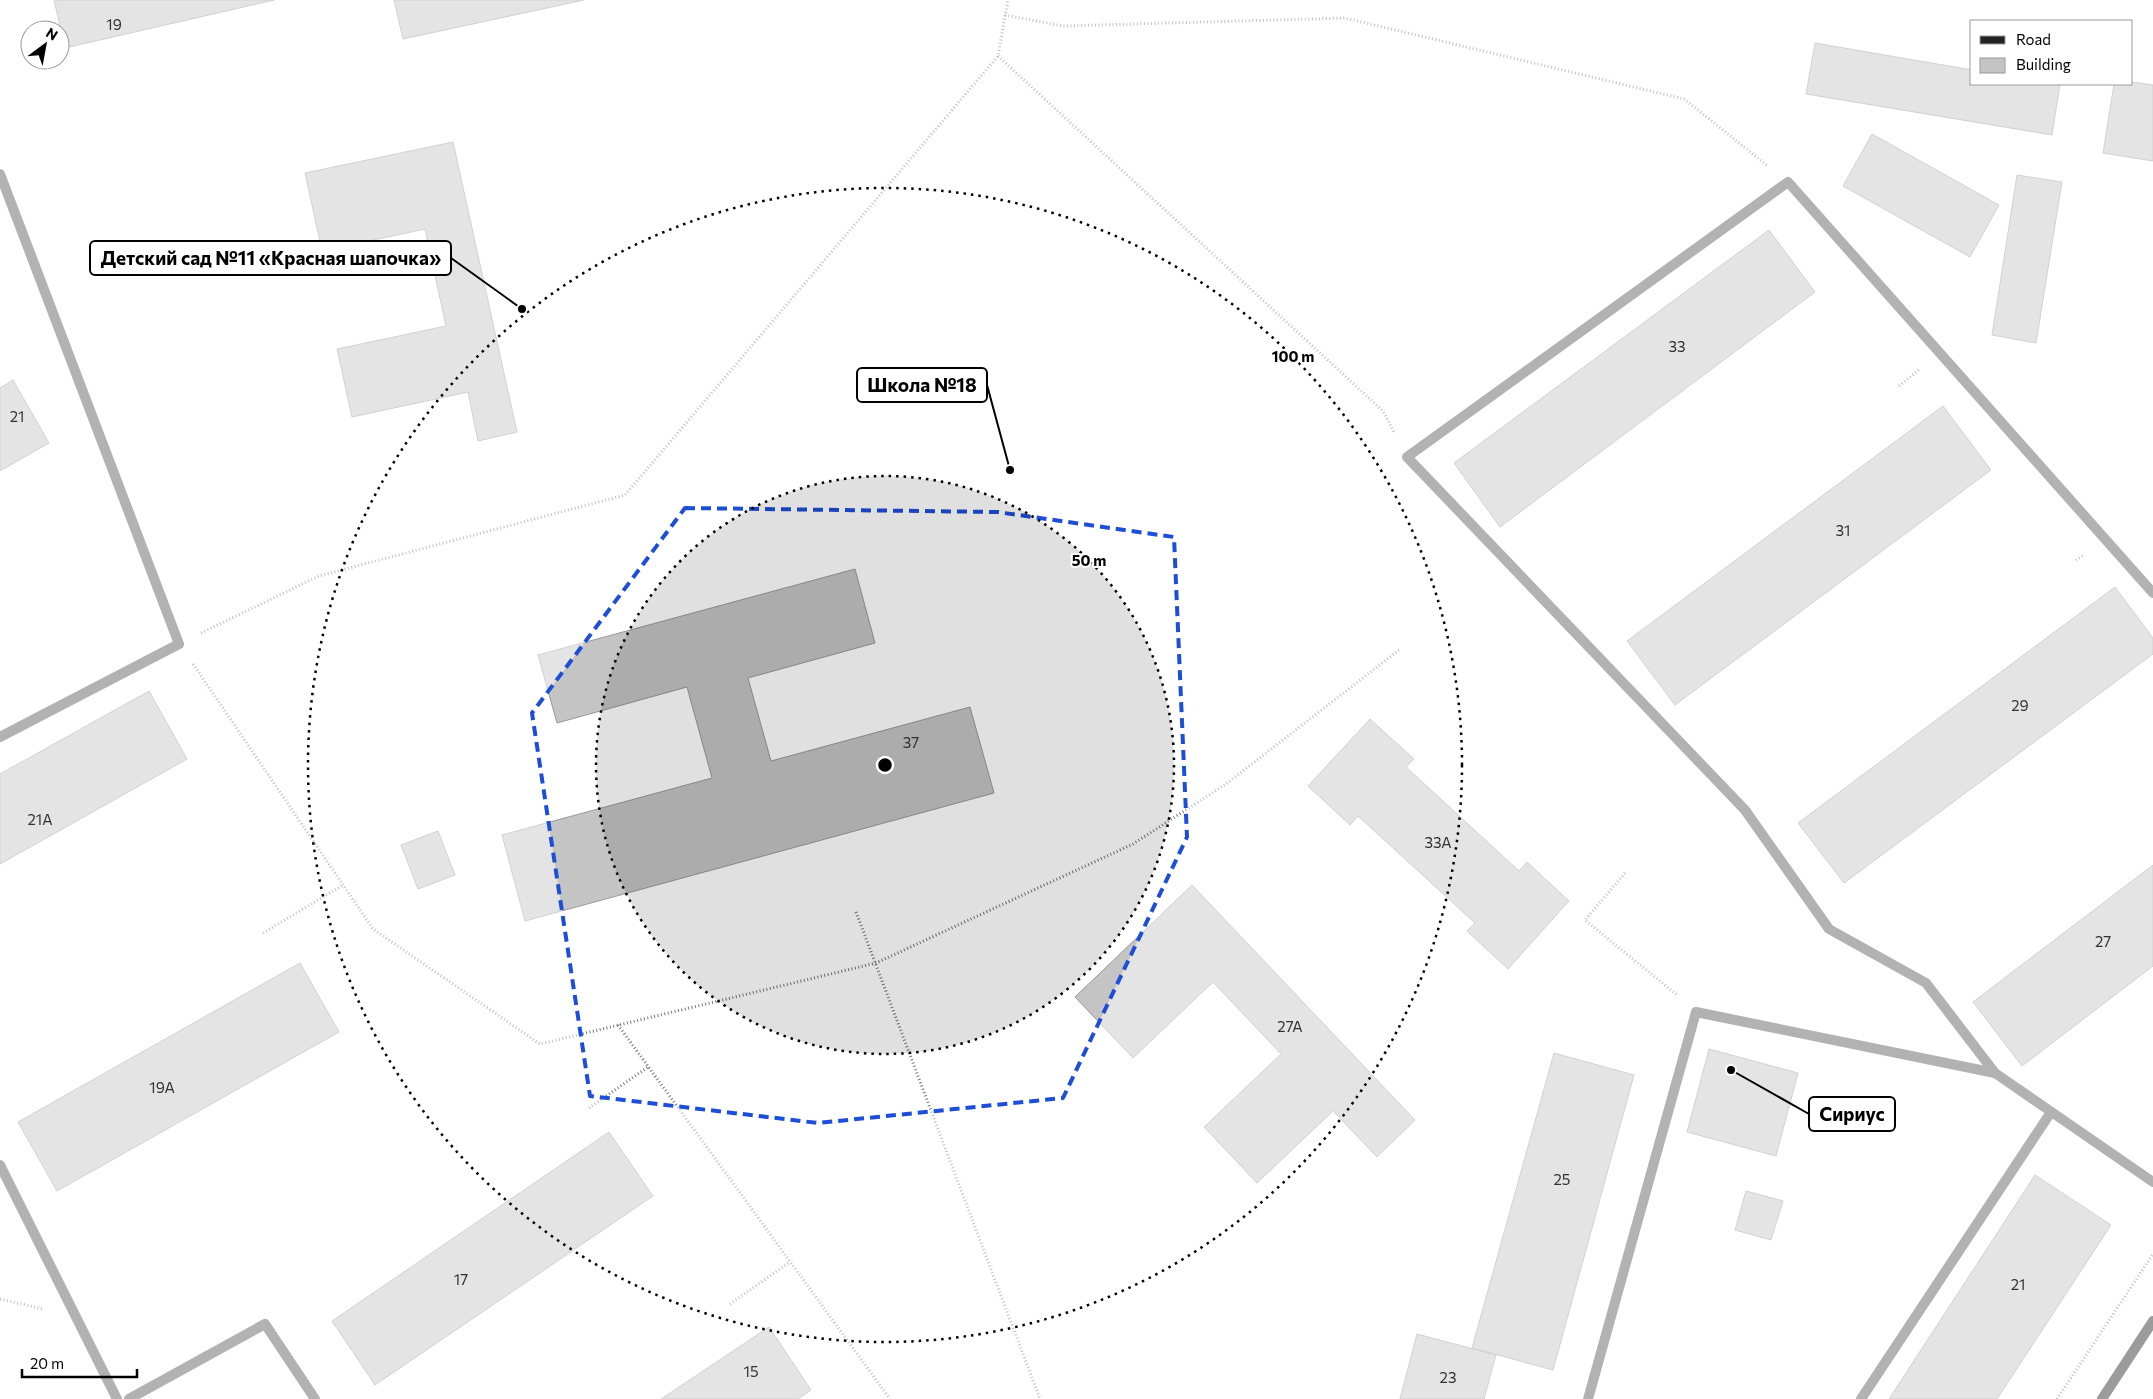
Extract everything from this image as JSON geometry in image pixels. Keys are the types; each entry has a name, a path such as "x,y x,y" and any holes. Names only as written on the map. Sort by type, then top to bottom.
{"street":[{"path":"2102,1399 2153,1321"}],"lane":[{"path":"0,174 179,644 0,737"},
{"path":"2153,592 1788,182 1407,457 1745,810 1829,929 1926,984 1995,1073 2153,1182"},
{"path":"1588,1399 1696,1012 1995,1073"},
{"path":"1861,1399 2050,1112"},
{"path":"0,1166 117,1399"},
{"path":"129,1399 265,1324 315,1399"}],"path":[{"path":"1008,0 998,56 626,495 319,576 179,644 373,929 540,1044 876,963 1133,844 1226,784 1399,650"},
{"path":"1005,15 1063,26 1345,18 1684,99 1788,182"},
{"path":"998,56 1383,411 1407,457"},
{"path":"1625,873 1586,920 1696,1012"},
{"path":"263,933 343,885"},
{"path":"856,912 1040,1399"},
{"path":"618,1025 890,1399"},
{"path":"589,1108 648,1067"},
{"path":"2057,1399 2153,1254"},
{"path":"730,1304 790,1262"},
{"path":"0,1299 75,1316"}],"highlighted area":[{"path":"685,508 997,512 1174,537 1187,837 1063,1098 818,1123 590,1096 532,713"}],"building":[{"path":"54,0 274,0 70,47 70,20 59,20"},
{"path":"394,0 584,0 403,39"},
{"path":"1815,43 1970,70 1970,85 2060,85 2052,135 1806,94"},
{"path":"2133,82 2153,85 2153,161 2103,153 2114,85 2133,85"},
{"path":"1872,134 1999,205 1970,257 1843,186"},
{"path":"453,142 517,432 478,441 468,392 352,417 337,349 446,326 425,229 322,251 305,173"},
{"path":"2017,175 2062,182 2036,343 1992,335"},
{"path":"1769,230 1815,292 1500,527 1454,463"},
{"path":"13,380 49,443 0,471 0,388"},
{"path":"1943,406 1991,470 1675,705 1627,641"},
{"path":"855,569 875,643 748,678 771,761 970,707 994,793 525,921 502,835 712,778 687,687 557,723 538,655"},
{"path":"2115,587 2153,638 2153,654 1844,883 1798,823"},
{"path":"149,691 187,759 0,864 0,774"},
{"path":"1370,719 1414,759 1406,767 1519,871 1527,862 1569,901 1508,969 1467,931 1475,923 1358,816 1350,825 1308,786"},
{"path":"438,831 455,875 418,889 401,845"},
{"path":"2153,865 2153,966 2022,1066 1973,1002"},
{"path":"1192,885 1415,1120 1377,1157 1333,1111 1257,1183 1204,1127 1281,1054 1213,982 1133,1058 1075,997"},
{"path":"300,963 339,1032 57,1191 18,1122"},
{"path":"1709,1049 1798,1073 1776,1156 1687,1132"},
{"path":"1554,1053 1634,1075 1553,1370 1472,1348"},
{"path":"609,1132 653,1196 375,1385 332,1321"},
{"path":"2035,1175 2111,1225 1997,1399 1889,1399"},
{"path":"1746,1191 1783,1201 1771,1240 1735,1230"},
{"path":"769,1327 811,1390 798,1399 661,1399"},
{"path":"1417,1334 1496,1355 1484,1399 1400,1399"}],"place":[{"name":"Детский сад №11 «Красная шапочка»","path":"522,309"},
{"name":"Школа №18","path":"1010,470"},
{"name":"Сириус","path":"1731,1070"}]}
